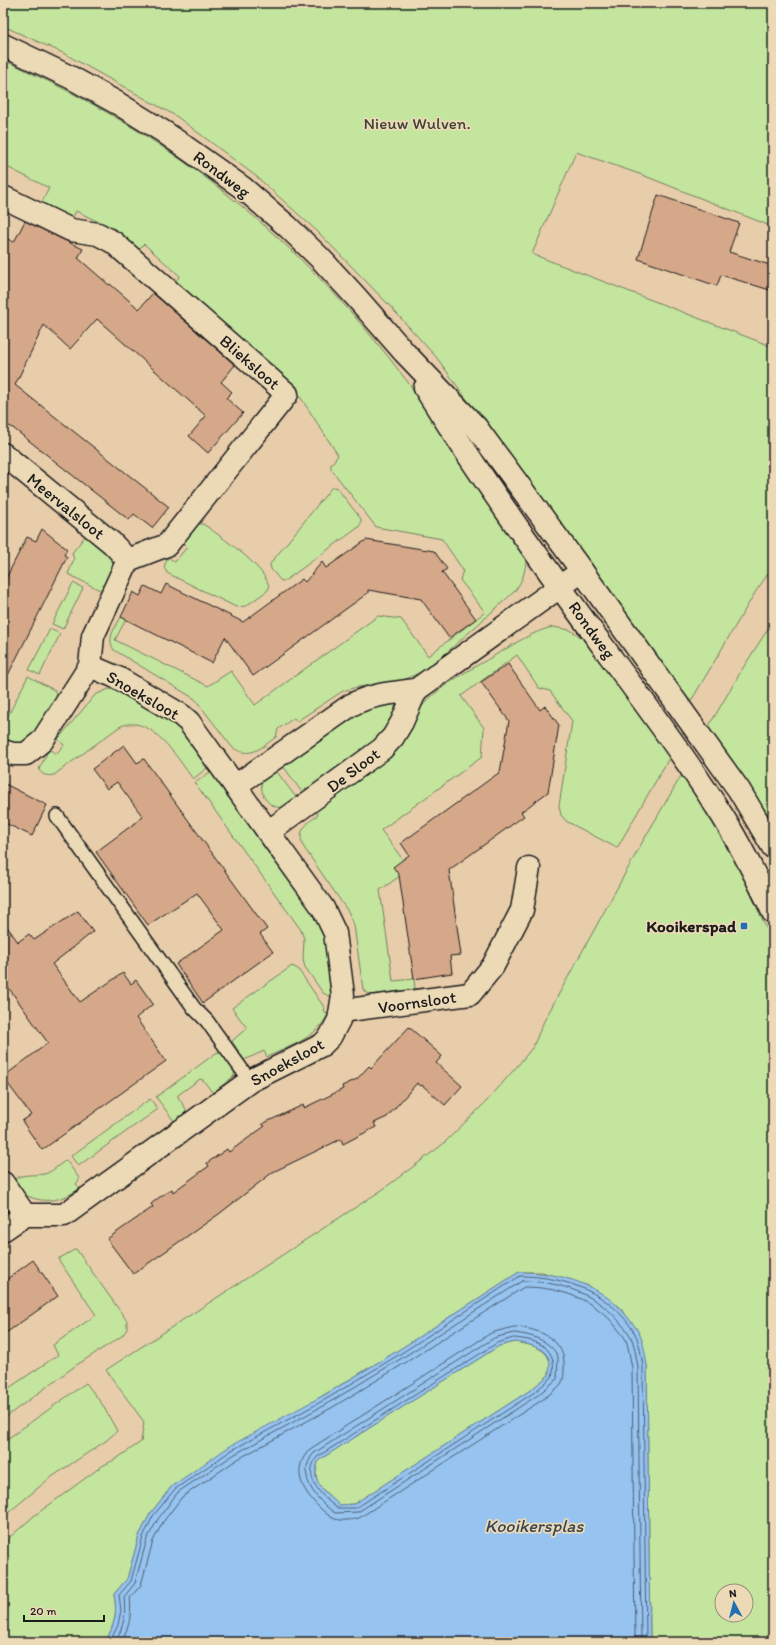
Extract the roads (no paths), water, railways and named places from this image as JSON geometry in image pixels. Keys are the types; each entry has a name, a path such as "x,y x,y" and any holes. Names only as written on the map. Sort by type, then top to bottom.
{"street":[{"name":"Rondweg","path":"3,45 66,75 119,104 170,136 243,188 287,226 321,259 404,352 476,427 582,571 739,790 773,847"},
{"name":"Blieksloot","path":"3,196 71,230 98,234 113,242 287,394 167,545 128,560"},
{"name":"Rondweg","path":"404,352 458,441 560,587 684,757 717,806 739,844 773,912"},
{"name":"Meervalsloot","path":"3,454 112,543 128,560"},
{"path":"3,751 13,754 26,754 42,741 90,666 93,636 128,560"},
{"path":"236,786 361,699 416,690 582,571"},
{"name":"Snoeksloot","path":"25,1215 64,1215 250,1082 322,1045 330,1037 335,1028 341,1011 343,995 335,933 323,908 189,722 181,715 118,678 90,666"},
{"name":"De Sloot","path":"268,832 382,749 393,737 402,722 416,690"},
{"name":"Voornsloot","path":"341,1011 470,994 493,966 522,910 529,868"},
{"path":"3,1183 25,1215 3,1230"}],"lane":[{"path":"57,816 194,1008 207,1021 250,1082"}],"water":[{"name":"Kooikersplas","path":"519,1272 566,1278 595,1289 608,1298 630,1320 641,1337 647,1365 650,1642 106,1642 111,1630 116,1608 114,1594 127,1579 139,1536 150,1514 172,1486 230,1446 326,1394 397,1351","holes":["515,1342 539,1348 547,1355 550,1361 549,1375 532,1389 354,1504 339,1505 323,1490 317,1480 316,1475 316,1468 319,1460 499,1346"]}],"place":[{"name":"Kooikerspad","path":"744,926"}],"park label":[{"name":"Nieuw Wulven.","path":"417,123"}]}
